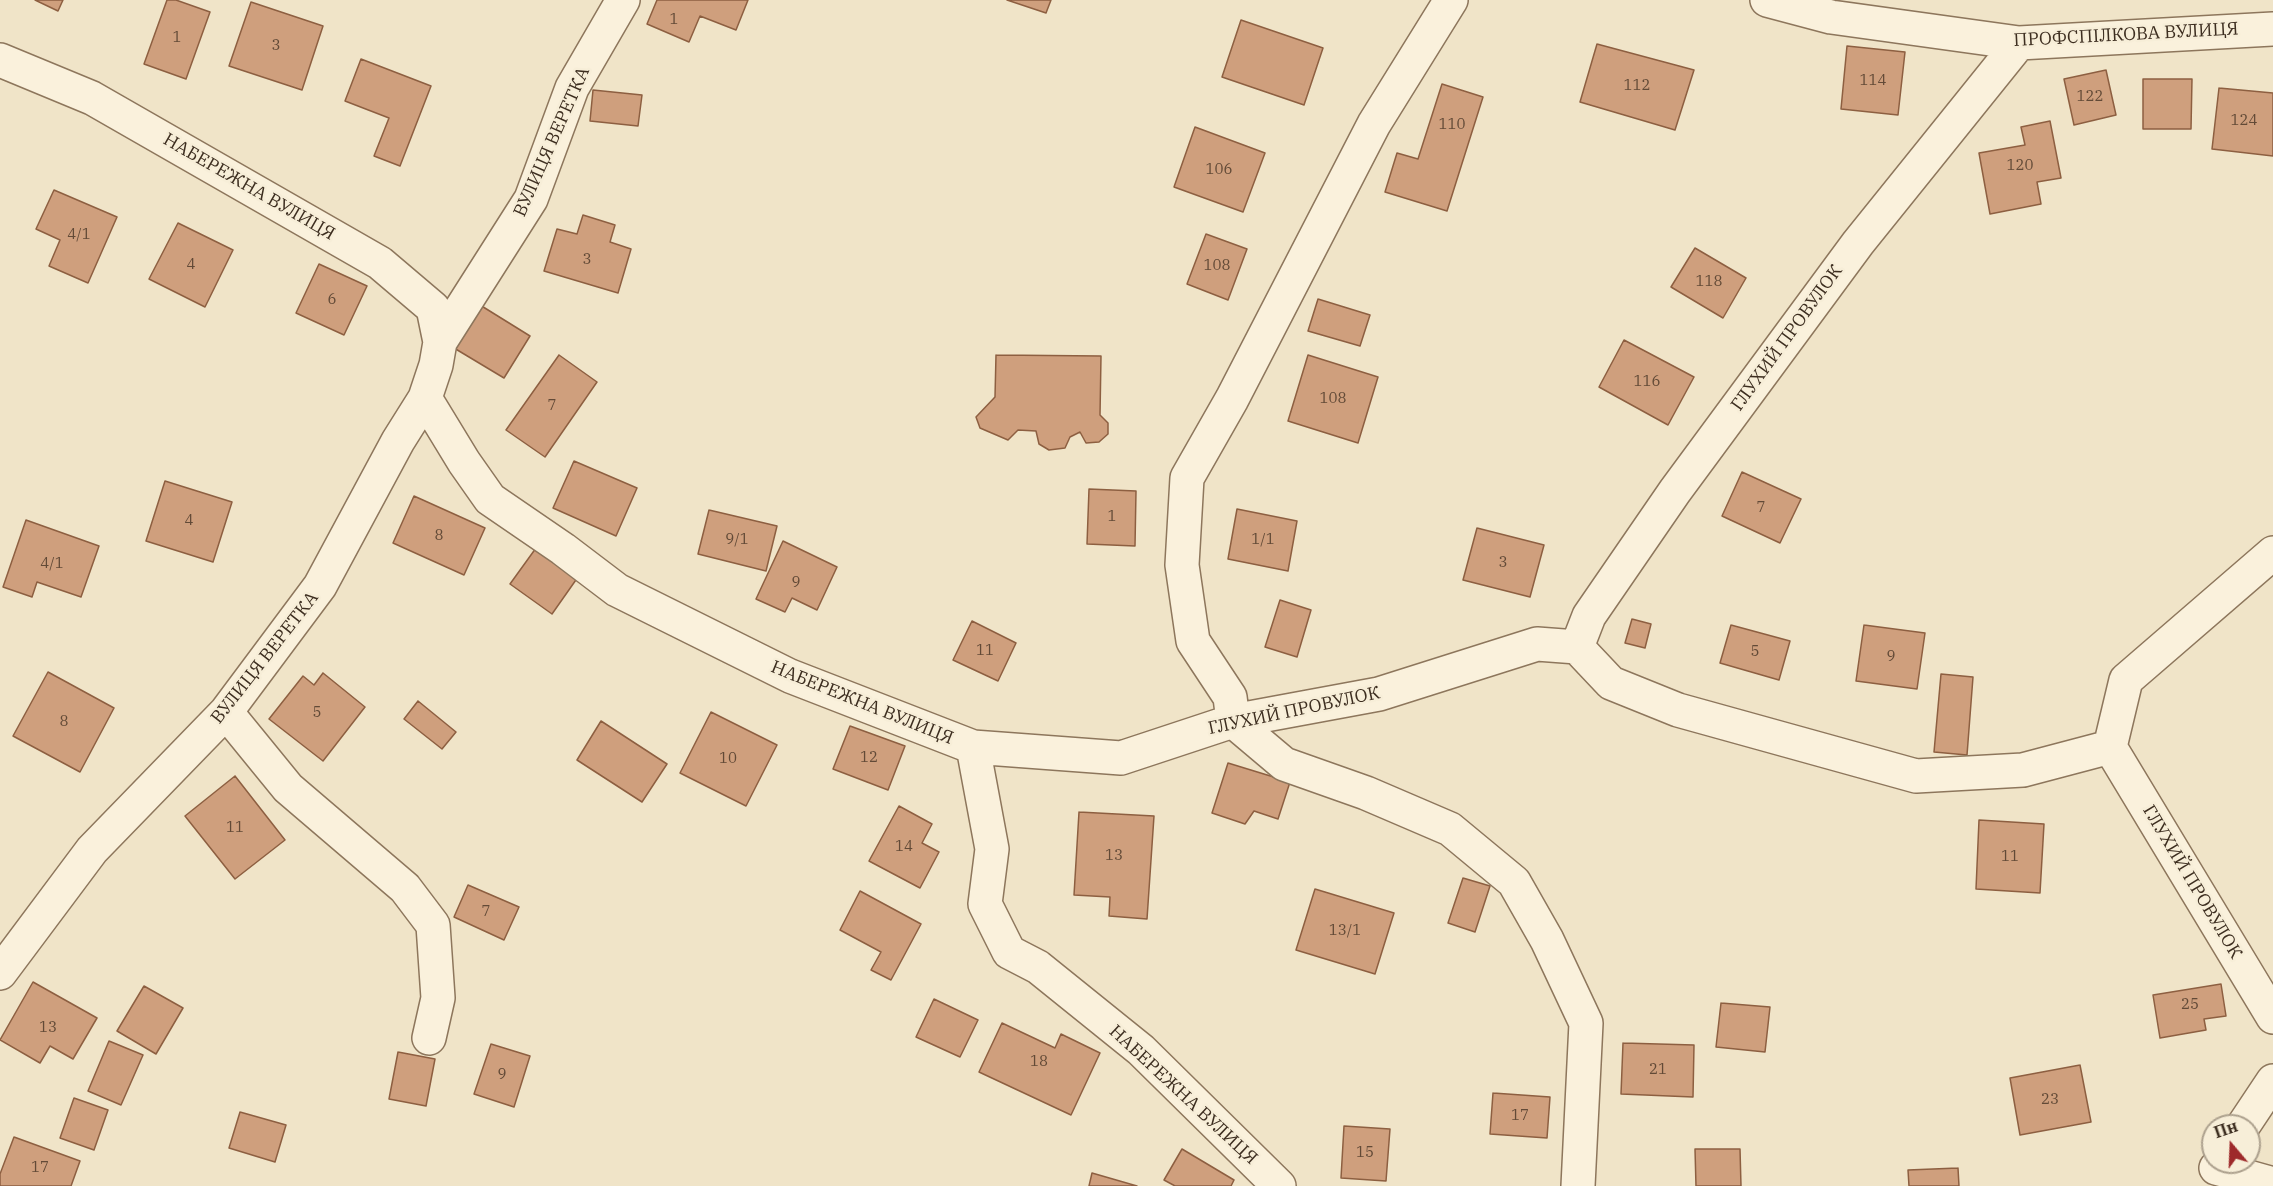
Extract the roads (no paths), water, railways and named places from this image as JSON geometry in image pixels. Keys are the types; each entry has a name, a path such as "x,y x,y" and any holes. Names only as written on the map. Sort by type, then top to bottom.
{"street":[{"name":"ВУЛИЦЯ ВЕРЕТКА","path":"0,973 92,850 226,712 320,586 398,441 425,398 438,354 531,199 572,88 623,0"},
{"path":"1451,0 1374,124 1232,399 1187,478 1182,565 1193,641 1230,697 1233,721 1284,765 1366,793 1450,829 1514,882 1547,940 1586,1023 1578,1186"},
{"name":"ПРОФСПІЛКОВА ВУЛИЦЯ","path":"1767,0 1831,17 2019,43 2273,29"},
{"name":"ГЛУХИЙ ПРОВУЛОК","path":"973,747 1121,758 1233,721 1379,694 1537,644 1577,647 1589,616 1675,491 1858,243 2019,43"},
{"name":"НАБЕРЕЖНА ВУЛИЦЯ","path":"0,60 92,98 380,263 433,308 438,354"},
{"name":"НАБЕРЕЖНА ВУЛИЦЯ","path":"425,398 464,462 490,499 618,590 790,676 973,747 992,849 985,904 1009,951 1038,967 1141,1050 1279,1186"},
{"path":"1577,647 1611,683 1678,710 1916,776 2023,770 2110,747 2126,680 2273,552"},
{"path":"226,712 288,788 405,888 433,925 438,998 429,1038"},
{"name":"ГЛУХИЙ ПРОВУЛОК","path":"2110,747 2273,1017"},
{"path":"2251,1114 2273,1081"},
{"path":"2222,1174 2273,1184"}]}
